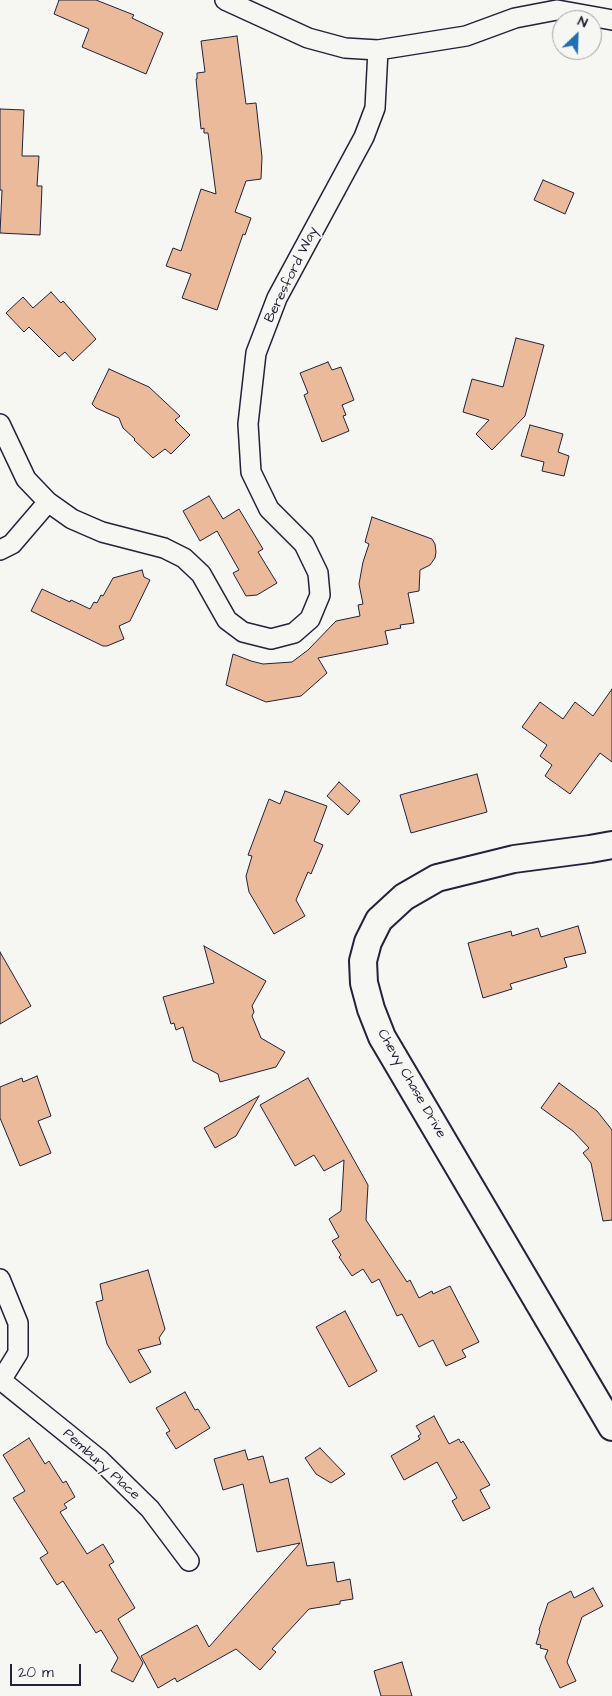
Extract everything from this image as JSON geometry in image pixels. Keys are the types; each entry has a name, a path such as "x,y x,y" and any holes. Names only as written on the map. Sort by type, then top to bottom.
{"main road":[{"name":"Chevy Chase Drive","path":"612,845 514,859 437,878 404,897 379,920 368,942 363,961 364,983 371,1009 382,1037 612,1427"}],"street":[{"path":"225,0 308,38 345,48 378,50 466,36 515,18 557,10 612,20"},
{"name":"Beresford Way","path":"0,424 26,479 48,502 72,520 102,532 164,548 184,558 201,574 228,620 243,632 271,639 294,633 310,619 320,595 318,573 304,544 269,509 251,472 248,424 256,353 277,298 364,137 375,108 378,50"},
{"path":"0,550 12,544 48,502"},
{"path":"0,1279 18,1323 18,1353 1,1382"},
{"name":"Pembury Place","path":"1,1382 100,1460 150,1509 189,1561"}],"building":[{"path":"59,0 96,0 134,15 132,18 163,33 146,74 82,47 89,29 54,14"},
{"path":"237,36 246,104 256,103 262,157 261,179 246,181 235,212 251,218 245,235 243,234 217,310 182,298 191,274 166,266 173,248 181,251 201,189 216,194 208,133 204,133 204,128 201,129 196,79 197,73 205,72 201,41"},
{"path":"0,109 24,110 22,156 39,156 37,186 42,186 40,235 0,233 2,190 0,190"},
{"path":"543,180 574,193 565,214 534,200"},
{"path":"51,292 61,303 63,301 96,339 73,361 65,352 59,357 29,327 24,332 6,313 23,297 33,308"},
{"path":"516,338 544,345 525,416 492,450 476,434 489,420 463,412 472,379 503,387"},
{"path":"328,362 332,370 341,367 354,400 342,405 346,415 343,416 349,431 322,442 304,395 308,393 300,373"},
{"path":"109,369 149,387 180,416 175,420 190,435 171,454 165,449 153,458 123,428 119,418 96,408 92,404"},
{"path":"530,425 563,434 558,452 569,456 564,476 542,471 544,462 521,456"},
{"path":"209,496 223,519 239,509 263,549 258,552 277,583 257,595 246,596 233,573 239,570 217,531 200,541 183,511"},
{"path":"372,517 432,539 435,544 435,558 430,565 420,570 419,591 408,593 414,623 400,625 401,628 385,631 388,644 318,658 327,673 301,696 266,702 226,685 233,654 263,664 292,662 308,650 336,621 360,616 358,605 363,604 359,584 369,544 365,542"},
{"path":"142,570 144,577 150,580 130,621 119,626 124,639 107,646 103,646 31,611 42,589 90,609 94,602 97,603 101,595 103,596 113,578"},
{"path":"612,689 612,762 600,753 570,794 545,776 552,765 540,756 547,745 522,727 540,702 563,719 575,702 593,716"},
{"path":"477,774 487,812 411,833 400,795"},
{"path":"339,782 360,801 348,815 327,796"},
{"path":"285,791 327,806 314,841 323,845 311,874 308,872 296,900 305,916 274,934 249,892 246,876 252,856 248,855 269,799 280,804"},
{"path":"578,926 586,953 564,958 567,967 510,984 512,989 483,998 468,943 511,931 512,936 538,928 541,937"},
{"path":"204,946 266,981 252,1006 254,1012 252,1016 261,1038 285,1052 276,1067 220,1082 218,1074 193,1061 183,1027 176,1030 174,1023 171,1024 163,997 214,983"},
{"path":"0,952 31,1006 0,1024"},
{"path":"37,1076 51,1116 38,1121 51,1153 20,1166 0,1118 0,1087 22,1078 23,1082"},
{"path":"308,1078 368,1185 366,1220 407,1282 410,1280 419,1298 432,1291 433,1294 450,1286 479,1342 462,1350 466,1357 446,1366 433,1340 419,1347 402,1314 397,1316 379,1279 372,1283 363,1269 352,1276 339,1257 341,1255 332,1241 339,1237 329,1219 341,1211 344,1160 324,1171 314,1155 295,1166 260,1105"},
{"path":"559,1083 597,1111 612,1130 612,1220 603,1221 591,1163 583,1153 589,1148 573,1131 541,1108"},
{"path":"259,1096 236,1136 215,1148 204,1128"},
{"path":"148,1270 165,1329 159,1338 161,1344 138,1350 151,1372 130,1383 107,1344 96,1302 103,1300 100,1284"},
{"path":"345,1311 377,1371 349,1387 316,1327"},
{"path":"185,1392 195,1410 198,1409 210,1428 176,1449 166,1433 170,1431 156,1408"},
{"path":"434,1416 449,1444 459,1439 461,1443 463,1441 490,1485 480,1490 490,1508 463,1521 452,1501 457,1498 437,1462 404,1480 391,1456 420,1439 418,1436 421,1434 416,1426"},
{"path":"29,1438 45,1464 49,1461 63,1483 66,1481 75,1497 64,1504 67,1508 60,1512 87,1554 103,1544 114,1562 109,1565 135,1608 118,1619 143,1663 133,1682 111,1671 118,1658 101,1630 96,1633 63,1581 57,1585 40,1558 48,1553 13,1498 25,1491 3,1455"},
{"path":"320,1448 345,1474 331,1483 316,1474 305,1458"},
{"path":"245,1450 248,1460 263,1456 270,1483 288,1478 307,1566 334,1562 337,1582 350,1579 353,1599 340,1601 340,1604 309,1609 272,1649 276,1652 260,1670 236,1649 177,1682 175,1678 158,1688 141,1656 197,1625 209,1647 300,1543 257,1552 243,1484 223,1490 214,1459"},
{"path":"593,1588 603,1606 582,1617 567,1662 576,1681 560,1688 545,1657 548,1650 540,1648 541,1645 536,1644 539,1630 548,1603 571,1591 574,1598"},
{"path":"402,1662 412,1696 381,1696 374,1671"}]}
